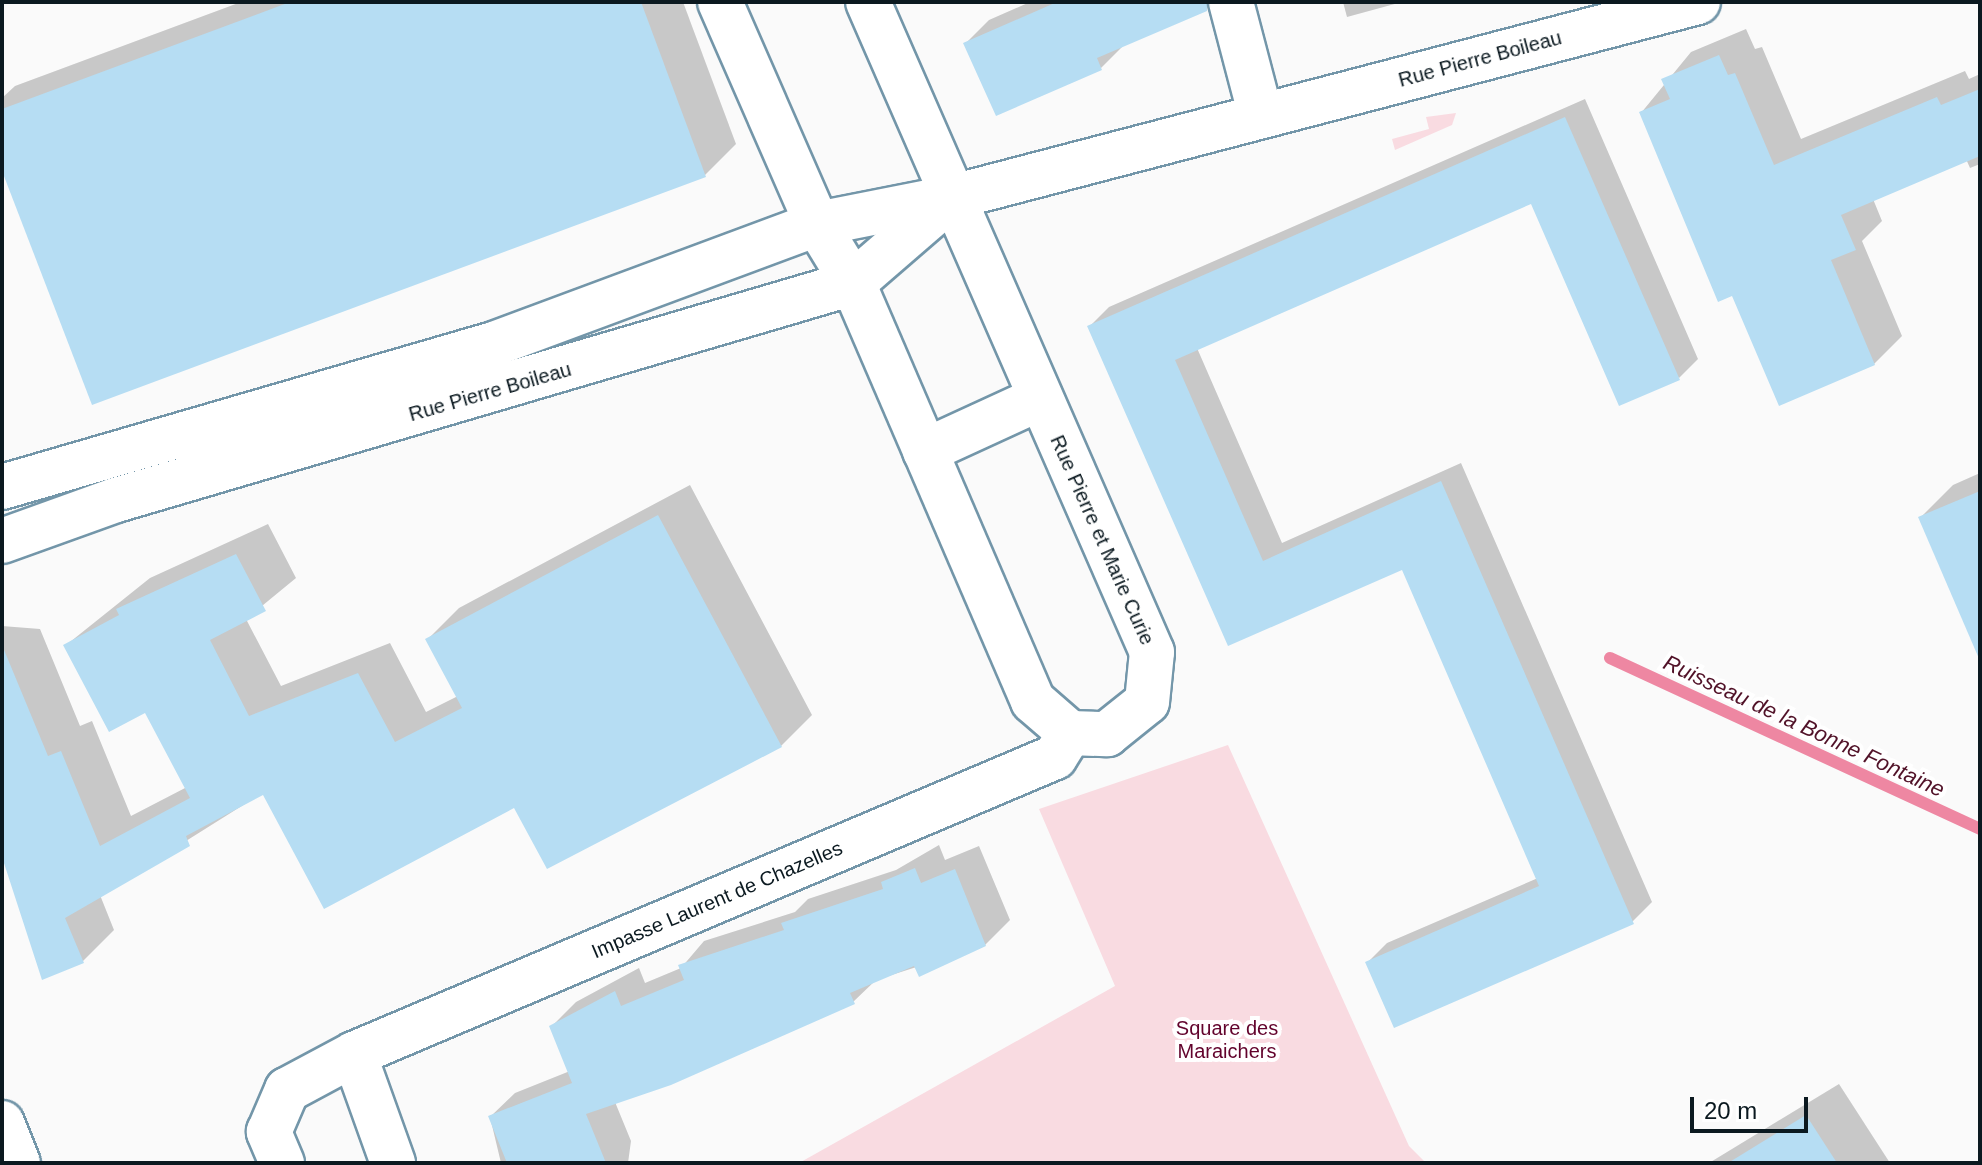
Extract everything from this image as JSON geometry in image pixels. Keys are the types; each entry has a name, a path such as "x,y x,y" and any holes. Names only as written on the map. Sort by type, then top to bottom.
{"street":[{"path":"720,2 817,224 853,283 1033,701 1070,733"},
{"name":"Rue Pierre et Marie Curie","path":"868,2 1155,665 1152,691 1131,722 1107,734 1070,733"},
{"path":"1231,2 1261,116"},
{"name":"Rue Pierre Boileau","path":"2,487 494,344 817,224 953,197 1698,2"},
{"name":"Rue Pierre Boileau","path":"2,541 116,500 853,283 953,197"},
{"path":"925,451 1040,398"},
{"name":"Impasse Laurent de Chazelles","path":"282,1163 269,1132 287,1090 354,1054 1055,757 1070,733"},
{"path":"354,1054 393,1163"},
{"path":"2,1123 18,1163"}],"green space":[{"path":"1456,113 1452,125 1395,150 1392,139 1429,129 1426,117"},
{"name":"Square des Maraichers","path":"1228,745 1409,1146 1426,1163 799,1163 1115,986 1039,809"}],"building":[{"path":"290,2 641,2 706,177 92,405 2,171 2,109"},
{"path":"1057,2 1207,2 1207,11 1097,58 1102,70 996,116 963,43"},
{"path":"1719,55 1728,75 1735,73 1774,165 1937,97 1941,105 1980,89 1980,156 1841,215 1856,250 1831,260 1875,365 1779,406 1732,296 1718,302 1639,112 1670,99 1661,79"},
{"path":"1565,117 1680,380 1619,406 1531,204 1175,360 1263,561 1441,481 1634,924 1394,1028 1365,962 1539,886 1402,570 1228,646 1087,326"},
{"path":"1980,491 1980,661 1918,517"},
{"path":"658,515 782,747 547,869 514,808 324,909 263,795 186,836 190,846 65,918 84,963 42,980 2,857 2,645 48,756 61,751 100,846 190,798 145,713 109,732 63,645 119,615 116,609 236,554 266,611 210,640 249,716 358,673 395,742 462,708 425,639"},
{"path":"915,868 921,883 955,869 986,946 919,977 914,966 850,993 855,1004 671,1085 586,1114 606,1163 507,1163 488,1116 572,1083 549,1026 615,991 621,1006 684,980 678,965 784,930 781,923 883,889 881,882"},
{"path":"1806,1115 1837,1163 1728,1163"}],"waterway":[{"name":"Ruisseau de la Bonne Fontaine","path":"1610,658 1980,829"}]}
